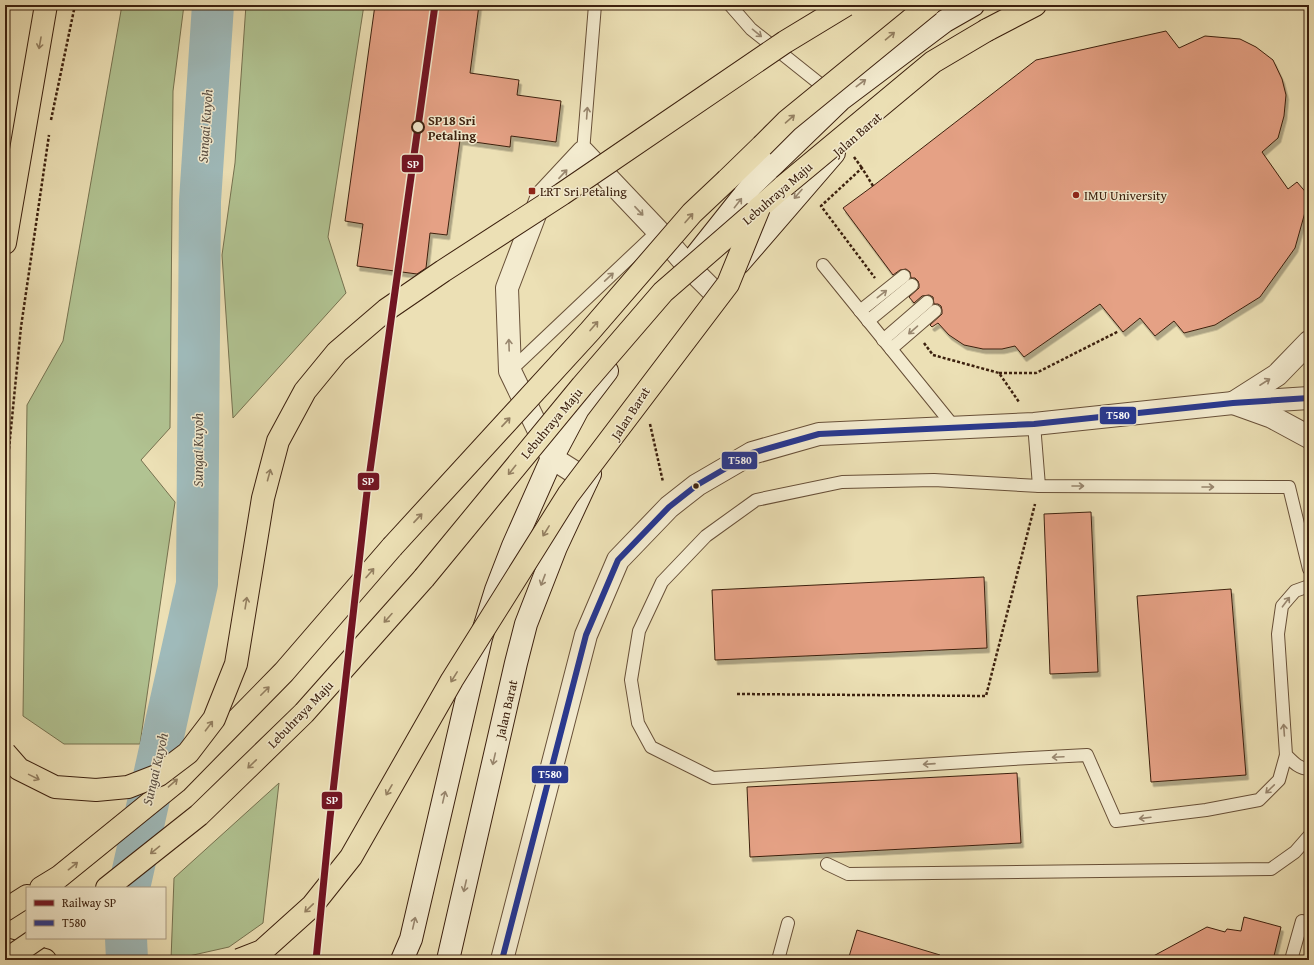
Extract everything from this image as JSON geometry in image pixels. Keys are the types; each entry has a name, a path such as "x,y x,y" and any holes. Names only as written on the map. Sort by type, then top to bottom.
{"highway":[{"path":"5,243 46,5"},
{"path":"5,753 19,769 55,787 96,790 128,787 159,775 188,753 214,719 236,664 263,498 278,440 305,391 337,352 386,310 442,271 562,194 785,42 846,5"},
{"path":"43,887 59,877 176,782 284,672 392,547 585,337 692,214 787,121 929,5"},
{"name":"Lebuhraya Maju","path":"108,887 199,815 304,713 424,578 582,386 663,292 790,181 933,62 987,30 1035,5"},
{"path":"239,960 262,950 312,906 351,857 452,680 568,495 728,284 759,208"},
{"path":"5,910 26,897"},
{"path":"6,960 37,939"},
{"path":"5,949 45,960"}],"main road":[{"path":"402,960 411,939 481,638 496,590 513,546 552,458 578,409 752,185 840,100 945,21 973,5"},
{"name":"Jalan Barat","path":"448,960 526,624 556,546 587,480 643,393 714,292 838,148 978,36 1035,5"},
{"path":"587,480 552,458 510,372 507,288 542,196 584,152 688,266 714,292"},
{"path":"1233,404 1277,375 1309,342"},
{"path":"502,960 586,635 618,560 669,508 698,485 752,453 818,434 1034,424 1309,398"},
{"path":"1233,404 1272,417 1309,437"}],"lane":[{"path":"584,152 595,5"},
{"path":"730,5 751,29 840,100"},
{"path":"510,372 658,232"},
{"path":"823,265 955,428"},
{"path":"860,311 908,280 868,321"},
{"path":"883,340 927,302"},
{"path":"891,349 935,311"},
{"path":"1034,424 1039,486"},
{"path":"1309,569 1289,487 1039,486 934,480 842,482 756,500 706,536 662,582 639,632 631,680 638,723 651,747 713,778 1087,755 1116,821 1206,810 1259,800 1279,780 1286,755 1278,634 1282,606 1295,590 1309,586"},
{"path":"1286,755 1295,764 1309,769"},
{"path":"827,864 848,874 1271,869 1295,852 1309,836"},
{"path":"1291,960 1302,921"},
{"path":"778,960 788,923"}],"path":[{"path":"50,126 75,5"},
{"path":"5,489 21,327 49,134"},
{"path":"821,206 862,168 873,186"},
{"path":"999,373 1036,373 1119,331"},
{"path":"643,393 669,508"},
{"path":"737,694 986,696 1039,486"}],"green space":[{"path":"122,5 184,5 173,91 170,428 141,460 175,502 140,744 64,744 23,716 27,405 63,341"},
{"path":"246,5 364,5 328,237 346,293 233,418 222,255 235,163"},
{"path":"279,783 263,923 229,947 171,960 174,878"}],"building":[{"name":"SP18 Sri Petaling","path":"375,5 479,5 470,73 519,80 517,95 561,101 556,142 511,136 510,147 460,140 447,235 430,233 426,268 417,274 357,266 363,224 345,221"},
{"name":"IMU University","path":"1166,31 1179,48 1205,36 1240,39 1256,47 1273,60 1282,79 1286,95 1284,116 1278,138 1262,152 1288,189 1297,182 1309,198 1295,248 1260,297 1215,325 1184,333 1174,321 1155,336 1140,318 1123,332 1100,304 1024,357 1015,346 1002,349 983,349 964,345 949,335 938,323 932,327 930,325 942,314 941,306 934,304 933,297 929,295 922,296 914,303 909,297 919,288 918,281 915,278 911,278 910,272 906,269 900,270 893,275 843,208 1036,60"},
{"path":"1091,512 1098,672 1050,674 1044,514"},
{"path":"984,577 987,648 715,660 712,590"},
{"path":"1231,589 1246,775 1151,782 1137,596"},
{"path":"1017,773 1021,843 750,857 747,787"},
{"path":"1244,917 1281,927 1273,960 1146,960 1207,927 1225,932 1227,929 1241,931"},
{"path":"857,930 940,955 939,960 848,960"}],"waterway":[{"name":"Sungai Kuyoh","path":"129,887 197,584 200,201 213,5"},
{"name":"Sungai Kuyoh","path":"126,939 127,960"}],"rail line":[{"name":"SP","path":"316,960 330,818 367,492 435,5"}],"transit line":[{"name":"T580","path":"502,960 586,635 618,560 669,507 697,485 752,453 819,434 1034,424 1233,403 1309,398"}],"place":[{"name":"SP18 Sri Petaling","path":"418,127"},
{"name":"LRT Sri Petaling","path":"532,191"},
{"name":"IMU University","path":"1076,195"}]}
